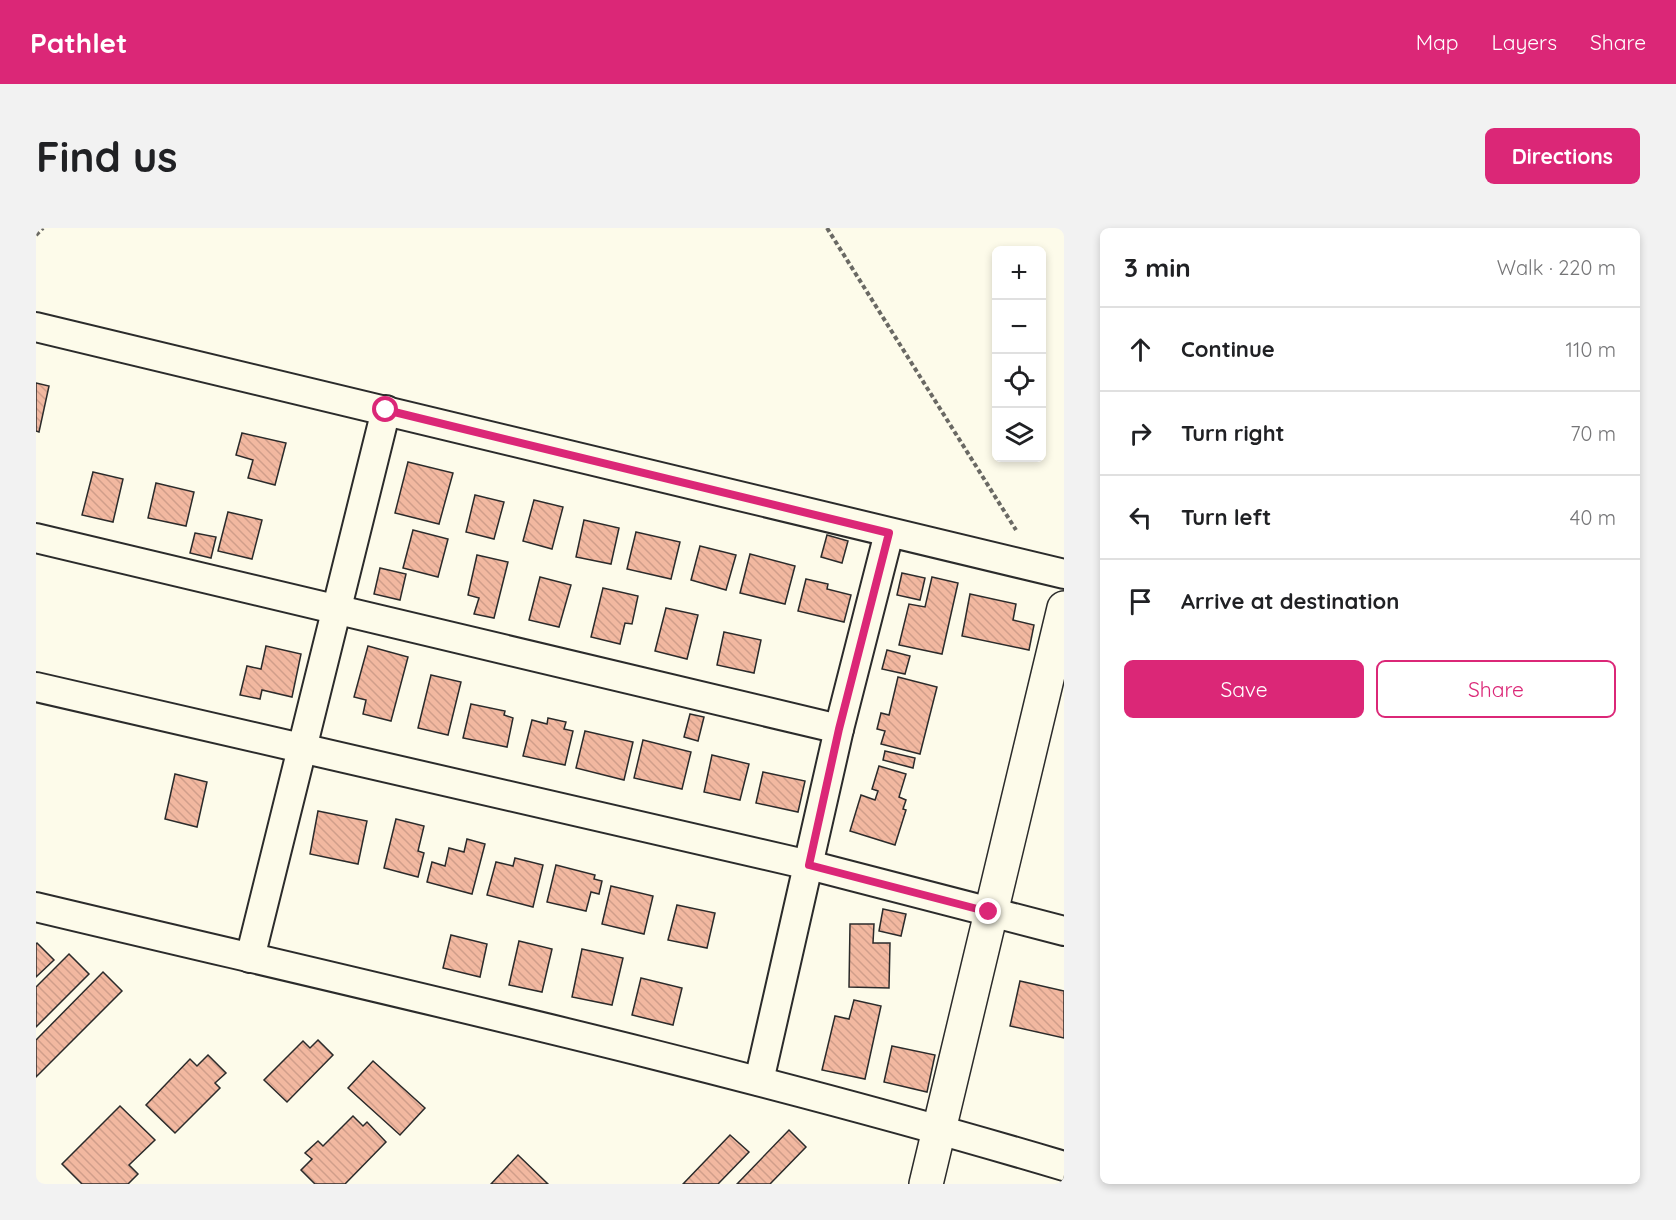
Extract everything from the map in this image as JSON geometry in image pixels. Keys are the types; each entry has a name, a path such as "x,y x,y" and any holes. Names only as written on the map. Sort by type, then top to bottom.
{"street":[{"path":"36,327 1052,572"},
{"path":"250,958 386,410"},
{"path":"759,1081 839,729 889,533"},
{"path":"36,538 839,729"},
{"path":"926,1184 989,912 1064,608"},
{"path":"36,687 809,865 1064,930"},
{"path":"36,907 759,1081 938,1129 1064,1166"}],"path":[{"path":"36,235 43,228"},
{"path":"827,228 1052,572"}],"building":[{"path":"36,383 49,386 39,432 36,431"},
{"path":"242,433 286,443 275,485 248,478 253,460 236,455"},
{"path":"408,462 453,473 439,524 395,513"},
{"path":"93,472 123,479 113,522 82,515"},
{"path":"156,483 194,492 186,526 148,518"},
{"path":"475,495 504,502 494,539 466,532"},
{"path":"534,500 563,507 552,549 523,541"},
{"path":"228,512 262,520 252,559 218,551"},
{"path":"584,520 619,528 611,564 576,557"},
{"path":"413,530 448,539 438,577 403,568"},
{"path":"636,532 680,542 671,579 627,569"},
{"path":"195,533 216,537 211,558 190,553"},
{"path":"827,535 848,541 842,563 821,557"},
{"path":"700,546 736,555 726,590 691,580"},
{"path":"750,554 795,566 785,604 740,593"},
{"path":"477,555 508,562 494,618 474,614 479,598 468,595"},
{"path":"380,568 406,574 400,600 374,594"},
{"path":"902,573 925,578 920,600 897,595"},
{"path":"540,577 571,585 559,627 529,620"},
{"path":"932,577 958,583 942,654 899,645 909,604 925,607"},
{"path":"806,579 828,584 827,589 851,595 844,622 798,611"},
{"path":"603,588 638,596 632,624 625,623 620,644 591,637"},
{"path":"970,594 1016,604 1013,620 1034,625 1029,650 962,636"},
{"path":"666,608 698,615 687,659 655,651"},
{"path":"724,632 761,640 754,673 717,665"},
{"path":"266,646 301,654 292,697 262,690 260,699 240,695 247,666 261,669"},
{"path":"368,646 408,657 391,721 363,714 366,700 354,697"},
{"path":"887,650 910,656 905,674 882,669"},
{"path":"431,675 461,682 448,735 418,728"},
{"path":"898,677 937,687 920,754 881,744 885,731 877,729 881,713 889,715"},
{"path":"471,704 505,711 504,715 513,718 507,747 463,738"},
{"path":"690,714 704,717 698,741 684,737"},
{"path":"548,718 566,722 564,729 573,731 565,765 523,756 532,720 547,724"},
{"path":"585,731 633,742 624,780 576,768"},
{"path":"643,740 691,752 682,789 634,778"},
{"path":"885,751 915,758 913,768 883,760"},
{"path":"712,755 749,764 740,800 704,792"},
{"path":"879,766 906,774 899,797 906,800 903,809 906,810 895,845 850,831 861,795 875,800 878,791 872,789"},
{"path":"763,772 805,781 798,812 756,803"},
{"path":"175,774 207,782 197,827 165,819"},
{"path":"318,811 367,821 358,864 310,854"},
{"path":"396,819 424,826 418,851 424,853 418,877 384,868"},
{"path":"467,839 485,844 472,894 427,882 432,862 445,866 449,848 464,852"},
{"path":"515,858 543,865 533,907 487,895 496,862 513,866"},
{"path":"556,865 595,875 594,879 602,881 599,894 591,892 586,911 547,902"},
{"path":"611,886 653,896 644,934 602,924"},
{"path":"677,905 715,913 707,948 668,940"},
{"path":"883,909 906,914 901,936 879,931"},
{"path":"850,924 874,924 873,943 890,943 889,988 849,987"},
{"path":"451,935 487,944 480,977 443,968"},
{"path":"519,941 552,949 542,992 509,985"},
{"path":"36,944 54,960 36,977"},
{"path":"582,949 623,958 612,1005 572,997"},
{"path":"69,954 89,974 36,1027 36,987"},
{"path":"103,972 122,991 36,1077 36,1040"},
{"path":"641,978 682,988 673,1025 632,1015"},
{"path":"1020,981 1064,991 1064,1038 1010,1026"},
{"path":"854,1000 881,1006 865,1079 822,1070 835,1016 849,1019"},
{"path":"318,1040 333,1055 287,1102 264,1080 303,1041 310,1048"},
{"path":"892,1046 935,1055 927,1092 884,1082"},
{"path":"208,1055 226,1073 215,1083 220,1088 175,1133 146,1105 190,1059 197,1066"},
{"path":"373,1061 425,1108 400,1135 348,1088"},
{"path":"120,1106 155,1140 129,1165 138,1174 128,1184 82,1184 62,1164"},
{"path":"353,1116 363,1126 367,1122 386,1142 345,1184 315,1184 301,1170 312,1159 305,1153 318,1141 323,1146"},
{"path":"789,1130 806,1147 770,1184 737,1184"},
{"path":"730,1135 749,1152 718,1184 683,1184"},
{"path":"518,1155 548,1184 491,1184"}],"route":[{"path":"386,410 889,533 839,729 809,865 989,912"}]}
